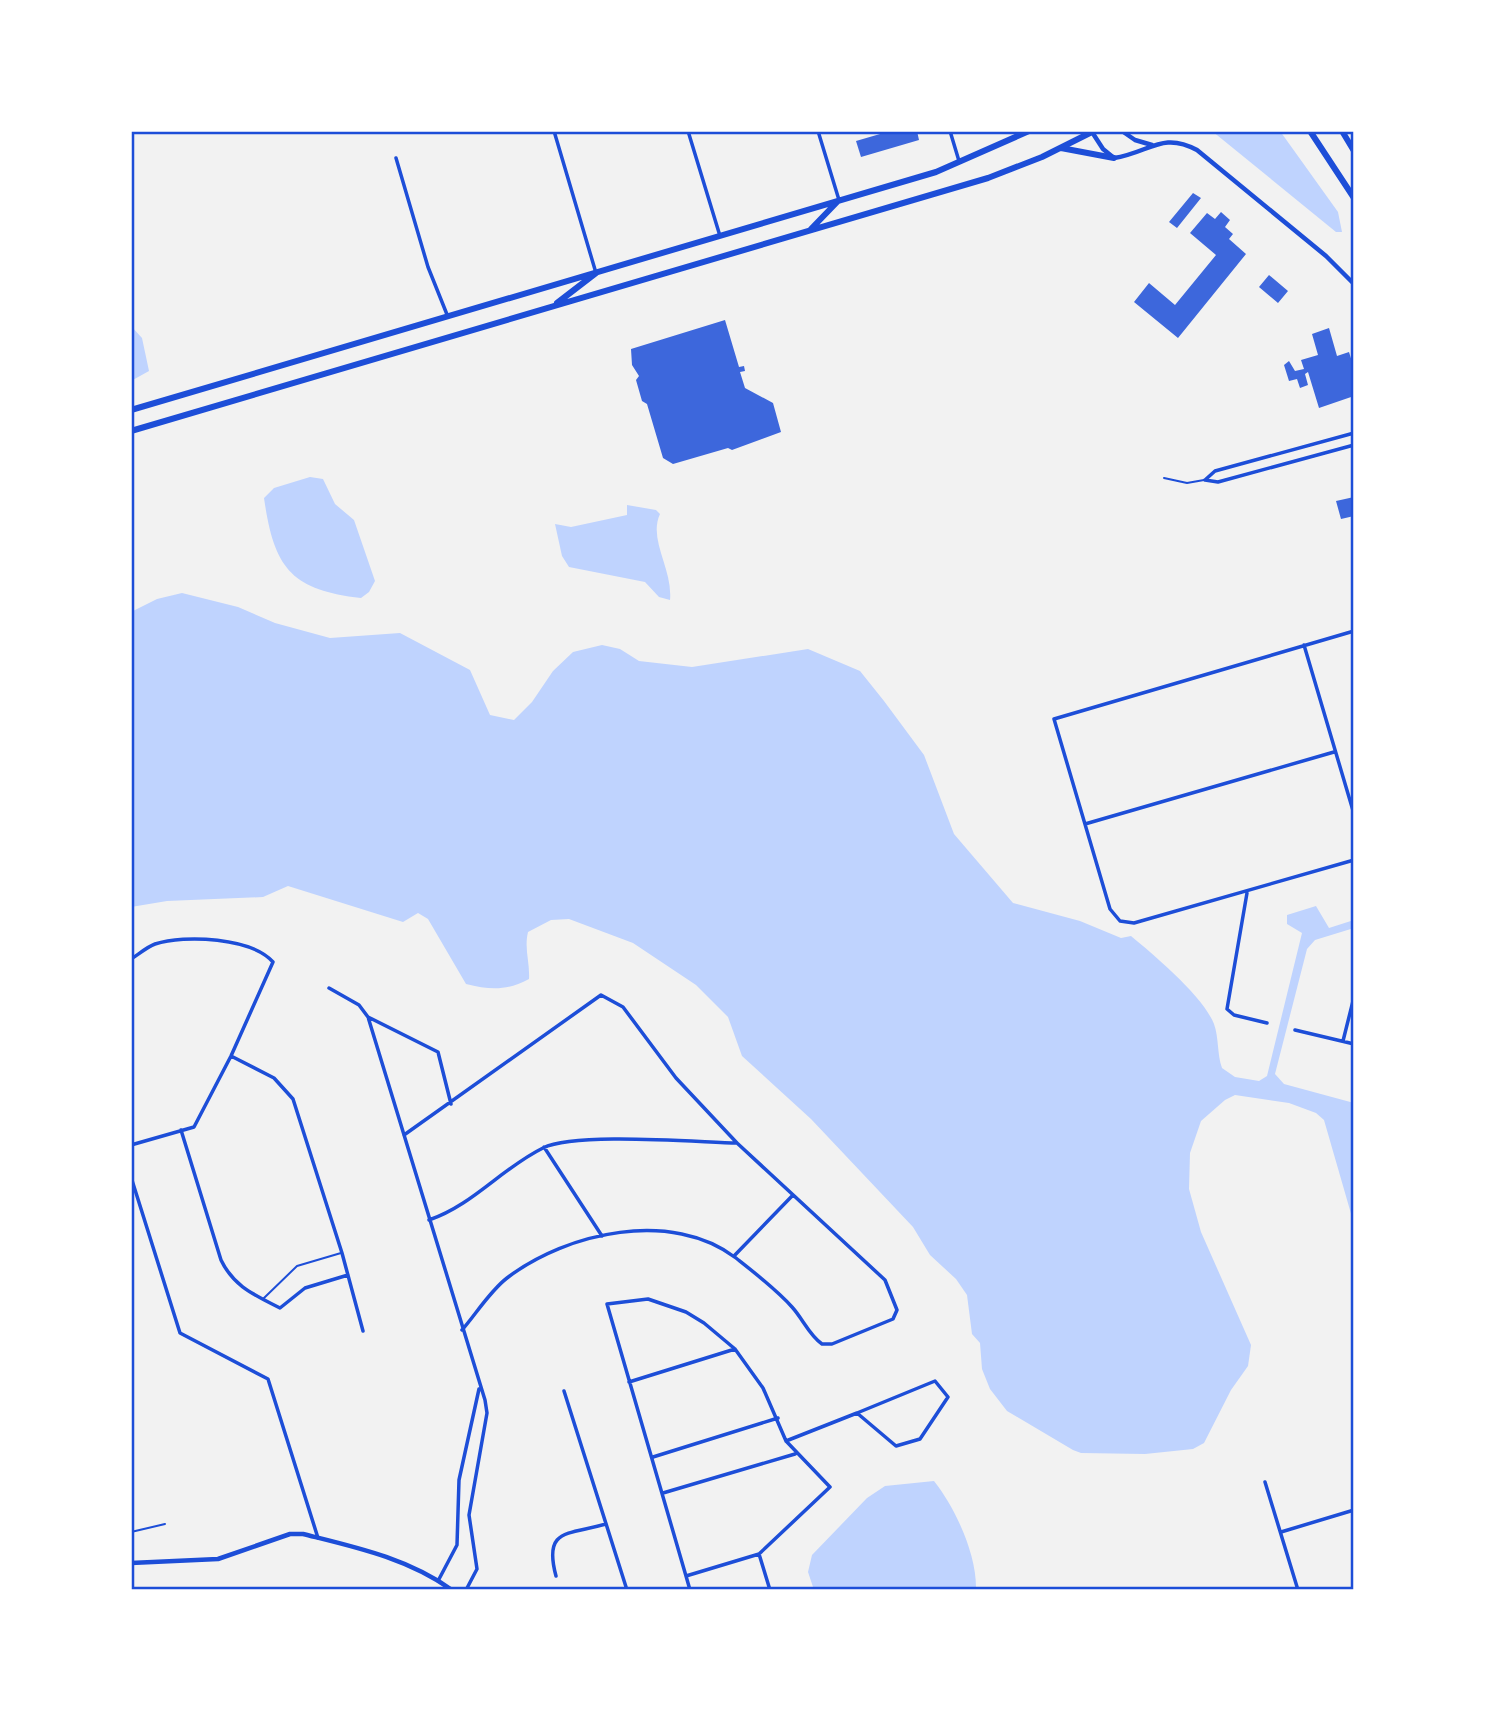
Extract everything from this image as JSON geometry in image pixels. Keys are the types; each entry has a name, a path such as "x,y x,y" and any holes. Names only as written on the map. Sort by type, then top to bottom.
{"highway":[{"path":"131,410 959,163 1029,131"},
{"path":"1310,131 1354,198"},
{"path":"1342,131 1354,151"},
{"path":"131,431 988,178 1092,132"},
{"path":"1061,148 1114,158"},
{"path":"809,230 839,200"},
{"path":"550,307 587,283 596,273"}],"street":[{"path":"554,131 596,273"},
{"path":"688,131 720,236"},
{"path":"818,131 839,200"},
{"path":"950,131 959,163"},
{"path":"1122,131 1135,140 1153,145"},
{"path":"1092,132 1103,149 1114,158 1132,155 1153,145 1175,140 1197,150 1326,256 1354,284"},
{"path":"396,158 428,267 448,317"},
{"path":"1205,480 1214,471 1354,433"},
{"path":"1205,480 1218,482 1354,445"},
{"path":"1354,631 1054,719 1110,909 1120,921 1134,923 1354,860"},
{"path":"1304,645 1354,814"},
{"path":"1085,824 1334,751"},
{"path":"1247,892 1227,1009 1234,1015 1267,1023"},
{"path":"131,959 154,944 164,942 227,941 265,953 272,962 231,1056 194,1127 131,1145"},
{"path":"329,988 359,1005 368,1017 487,1413 469,1515 477,1569 466,1590"},
{"path":"404,1135 452,1104 601,995 623,1007 676,1078 737,1143 885,1280 897,1310 893,1319 832,1344 822,1344 792,1307 734,1256 674,1232 643,1231 602,1237 561,1248 506,1278 462,1330"},
{"path":"1343,1041 1354,998"},
{"path":"368,1017 438,1052 452,1104"},
{"path":"1294,1030 1354,1044"},
{"path":"231,1056 274,1078 293,1099 342,1253 363,1331"},
{"path":"181,1130 225,1268 241,1287 280,1308 305,1288 348,1275"},
{"path":"429,1220 467,1203 544,1147 592,1140 737,1143"},
{"path":"544,1147 602,1237"},
{"path":"131,1177 180,1333 268,1379 318,1538"},
{"path":"734,1256 793,1195"},
{"path":"686,1576 759,1554 830,1487 794,1454 763,1388 735,1349 686,1312 648,1300 607,1304 690,1590"},
{"path":"629,1382 735,1349"},
{"path":"786,1441 935,1381 948,1398 920,1440 896,1446 858,1413"},
{"path":"438,1581 457,1545 459,1480 479,1389"},
{"path":"564,1391 627,1590"},
{"path":"652,1458 778,1418"},
{"path":"663,1493 794,1454"},
{"path":"1265,1482 1298,1590"},
{"path":"1281,1532 1354,1510"},
{"path":"556,1576 550,1554 554,1543 564,1536 606,1524"},
{"path":"131,1563 218,1559 290,1534 379,1553 452,1590"},
{"path":"759,1554 770,1590"}],"lane":[{"path":"1164,478 1187,483 1205,480"},
{"path":"263,1299 297,1266 342,1253"},
{"path":"131,1532 165,1524"}],"water":[{"path":"1212,131 1280,131 1338,212 1342,232 1336,232"},
{"path":"131,326 142,338 149,371 131,381"},
{"path":"310,477 323,479 335,504 354,520 375,581 369,592 361,598 317,589 302,581 280,558 273,542 264,498 274,488"},
{"path":"627,505 656,510 660,514 657,534 668,577 670,600 659,597 645,582 569,567 562,556 555,524 571,527 627,515"},
{"path":"182,593 238,607 275,623 330,638 400,633 470,670 490,715 514,720 532,702 553,671 573,652 602,645 620,649 639,661 692,667 808,649 860,671 924,755 954,834 1013,903 1080,921 1121,938 1131,936 1200,1001 1214,1024 1222,1068 1235,1077 1259,1081 1267,1076 1302,933 1287,924 1287,915 1316,906 1329,928 1354,920 1354,928 1315,940 1307,949 1275,1074 1284,1084 1354,1103 1354,1224 1324,1120 1316,1113 1289,1103 1235,1095 1225,1100 1201,1121 1190,1153 1189,1189 1201,1232 1251,1345 1248,1366 1231,1390 1204,1443 1193,1449 1145,1454 1081,1453 1073,1450 1007,1411 990,1389 982,1369 980,1343 972,1334 967,1295 956,1279 930,1255 913,1227 811,1119 742,1056 728,1017 696,985 633,943 569,919 551,920 528,932 529,979 513,986 491,988 466,984 428,919 418,913 403,922 288,886 263,897 167,901 131,907 131,612 157,599"},
{"path":"934,1481 964,1533 973,1562 976,1590 814,1590 808,1572 812,1555 867,1498 885,1486"}],"building":[{"path":"879,131 917,131 919,140 861,157 856,141 880,134"},
{"path":"1193,193 1201,198 1177,228 1169,222"},
{"path":"1221,212 1230,220 1225,227 1233,234 1229,239 1246,254 1178,338 1134,302 1149,283 1175,305 1216,255 1190,233 1207,213 1215,219"},
{"path":"1269,275 1288,291 1278,303 1259,287"},
{"path":"725,320 739,367 744,366 745,371 740,372 745,388 773,403 781,432 732,450 728,448 673,464 663,458 647,404 642,401 636,380 639,376 632,365 631,349"},
{"path":"1329,328 1337,356 1349,352 1354,368 1354,396 1319,408 1308,372 1305,374 1308,385 1300,388 1297,379 1289,381 1284,365 1289,361 1295,371 1304,369 1301,360 1318,355 1312,334"},
{"path":"1354,497 1354,516 1341,519 1336,501"}]}
